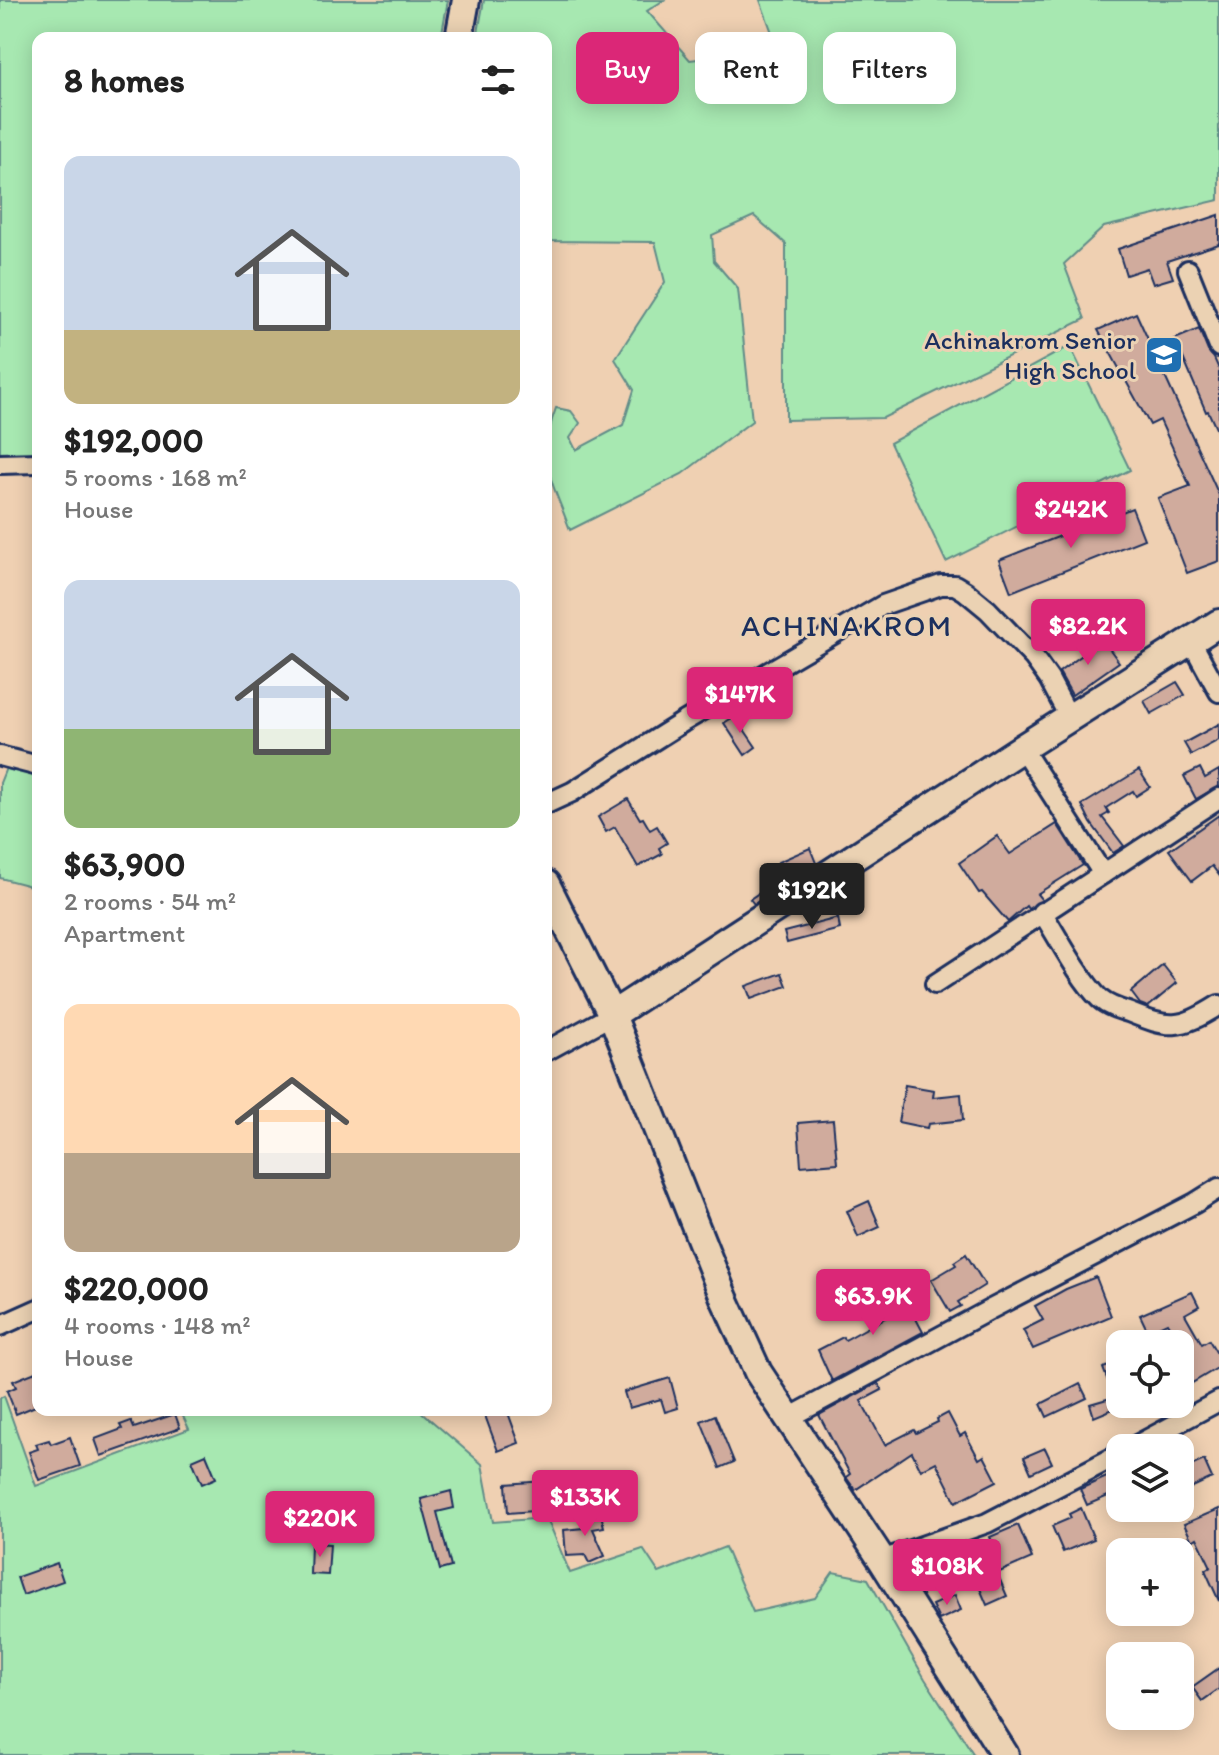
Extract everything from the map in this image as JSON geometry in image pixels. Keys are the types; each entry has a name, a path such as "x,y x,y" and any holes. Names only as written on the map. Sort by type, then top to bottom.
{"street":[{"path":"460,32 466,0"},
{"path":"1188,270 1219,347"},
{"path":"0,464 32,463"},
{"path":"552,801 883,605 941,585 955,585 988,610 1034,658 1069,717"},
{"path":"552,1048 612,1015 1069,717 1219,623"},
{"path":"1191,641 1219,692"},
{"path":"1022,748 1103,874"},
{"path":"1,759 32,765"},
{"path":"935,984 1219,798"},
{"path":"552,896 612,1015 735,1323 758,1372 1005,1755"},
{"path":"1042,912 1097,996 1110,1006 1158,1025 1175,1026 1219,1005"},
{"path":"787,1419 1219,1188"},
{"path":"2,1324 32,1312"},
{"path":"1157,1434 1219,1401"},
{"path":"882,1560 987,1523 1106,1461"}],"green space":[{"path":"0,0 448,0 442,32 32,32 32,454 0,454"},
{"path":"484,0 664,0 647,11 665,32 576,32 576,104 679,104 679,47 690,60 695,59 695,104 807,104 807,32 772,32 760,0 1219,0 1219,200 1104,227 1064,264 1085,319 883,418 786,420 786,244 754,216 712,235 714,261 738,289 752,421 682,474 570,530 552,483 552,420 556,408 571,411 580,423 570,438 576,450 623,425 634,390 615,359 665,282 655,242 552,241 552,32 478,32"},
{"path":"1070,346 1130,470 946,562 890,443"},
{"path":"8,763 32,771 32,886 0,878 0,783"},
{"path":"4,1396 36,1486 189,1429 183,1416 426,1416 482,1464 493,1522 547,1518 570,1573 643,1549 659,1573 725,1547 753,1612 815,1598 833,1572 868,1579 925,1679 974,1755 0,1755 0,1398"}],"building":[{"path":"1219,215 1219,244 1167,261 1173,278 1153,284 1147,268 1126,275 1118,249"},
{"path":"1136,313 1219,495 1219,561 1187,573 1158,498 1190,486 1160,420 1150,425 1098,330"},
{"path":"1199,329 1219,369 1219,435 1175,339"},
{"path":"1132,508 1144,539 1011,592 999,560"},
{"path":"1103,640 1119,662 1072,695 1059,672"},
{"path":"1177,682 1185,695 1151,714 1144,701"},
{"path":"735,716 756,747 745,755 724,723"},
{"path":"1219,724 1219,740 1191,755 1184,743"},
{"path":"1200,768 1205,778 1219,770 1219,786 1196,799 1184,776"},
{"path":"1139,770 1150,787 1136,796 1133,791 1106,808 1109,813 1102,817 1124,846 1113,853 1082,805"},
{"path":"628,799 640,819 643,818 650,830 657,826 667,843 659,848 662,854 638,867 615,827 606,832 598,817"},
{"path":"1219,815 1219,875 1212,866 1192,881 1169,850"},
{"path":"1057,824 1083,865 1037,894 1042,900 1028,909 1026,906 1008,922 982,892 979,893 959,863 997,836 1010,854"},
{"path":"810,848 816,863 754,904 750,899 784,876 778,862"},
{"path":"838,918 840,929 787,943 784,932"},
{"path":"1163,965 1177,983 1148,1007 1140,1004 1131,992"},
{"path":"782,973 787,986 751,999 746,986"},
{"path":"905,1085 934,1090 933,1097 961,1094 963,1120 928,1124 927,1128 898,1122"},
{"path":"833,1120 837,1163 801,1166 798,1123"},
{"path":"869,1201 880,1227 858,1237 847,1211"},
{"path":"966,1254 985,1285 958,1302 961,1306 950,1312 931,1280 956,1265 954,1262"},
{"path":"892,1273 923,1332 832,1381 818,1350 843,1337 845,1340 899,1310 882,1278"},
{"path":"1096,1277 1111,1316 1033,1349 1023,1330 1043,1320 1035,1306"},
{"path":"1192,1292 1199,1306 1185,1314 1202,1344 1209,1340 1219,1357 1219,1367 1194,1382 1194,1330 1171,1330 1167,1323 1147,1330 1140,1315"},
{"path":"32,1373 32,1407 16,1414 7,1391 16,1387 13,1381"},
{"path":"670,1378 678,1408 665,1412 661,1399 629,1408 624,1392"},
{"path":"878,1383 882,1390 861,1401 885,1445 938,1422 937,1419 948,1413 960,1436 965,1433 979,1459 984,1456 997,1481 956,1502 936,1462 921,1470 912,1452 855,1490 846,1477 850,1474 819,1415"},
{"path":"1080,1384 1087,1398 1047,1417 1041,1404"},
{"path":"1106,1399 1106,1412 1094,1417 1090,1404"},
{"path":"715,1415 734,1462 720,1468 701,1421"},
{"path":"176,1416 180,1428 101,1456 95,1439 122,1429 120,1425 131,1421 134,1428"},
{"path":"485,1416 509,1416 519,1443 498,1451"},
{"path":"70,1437 80,1466 39,1480 29,1452 38,1449 36,1444 49,1440 51,1444"},
{"path":"1045,1448 1052,1463 1031,1473 1024,1457"},
{"path":"206,1454 216,1478 202,1484 192,1460"},
{"path":"1204,1460 1212,1478 1194,1486 1194,1465"},
{"path":"1106,1477 1106,1497 1087,1505 1080,1489"},
{"path":"544,1481 547,1510 508,1513 506,1484"},
{"path":"451,1491 454,1508 437,1512 451,1567 440,1570 421,1499"},
{"path":"1081,1508 1094,1539 1063,1552 1052,1526 1071,1518 1069,1514"},
{"path":"1219,1509 1219,1601 1205,1570 1211,1567 1197,1538 1191,1538 1184,1524"},
{"path":"600,1510 604,1527 593,1529 605,1556 589,1563 585,1555 566,1556 564,1530 583,1528 580,1515"},
{"path":"1018,1525 1032,1558 997,1573 1007,1596 987,1605 966,1556 993,1544 990,1537"},
{"path":"311,1543 330,1544 328,1575 310,1574"},
{"path":"57,1563 63,1581 23,1595 17,1577"},
{"path":"955,1595 961,1610 939,1620 932,1605"},
{"path":"1219,1668 1219,1689 1202,1701 1194,1686"}],"place":[{"name":"Achinakrom Senior High School","path":"1164,355"}],"district":[{"name":"ACHINAKROM","path":"847,625"}]}
